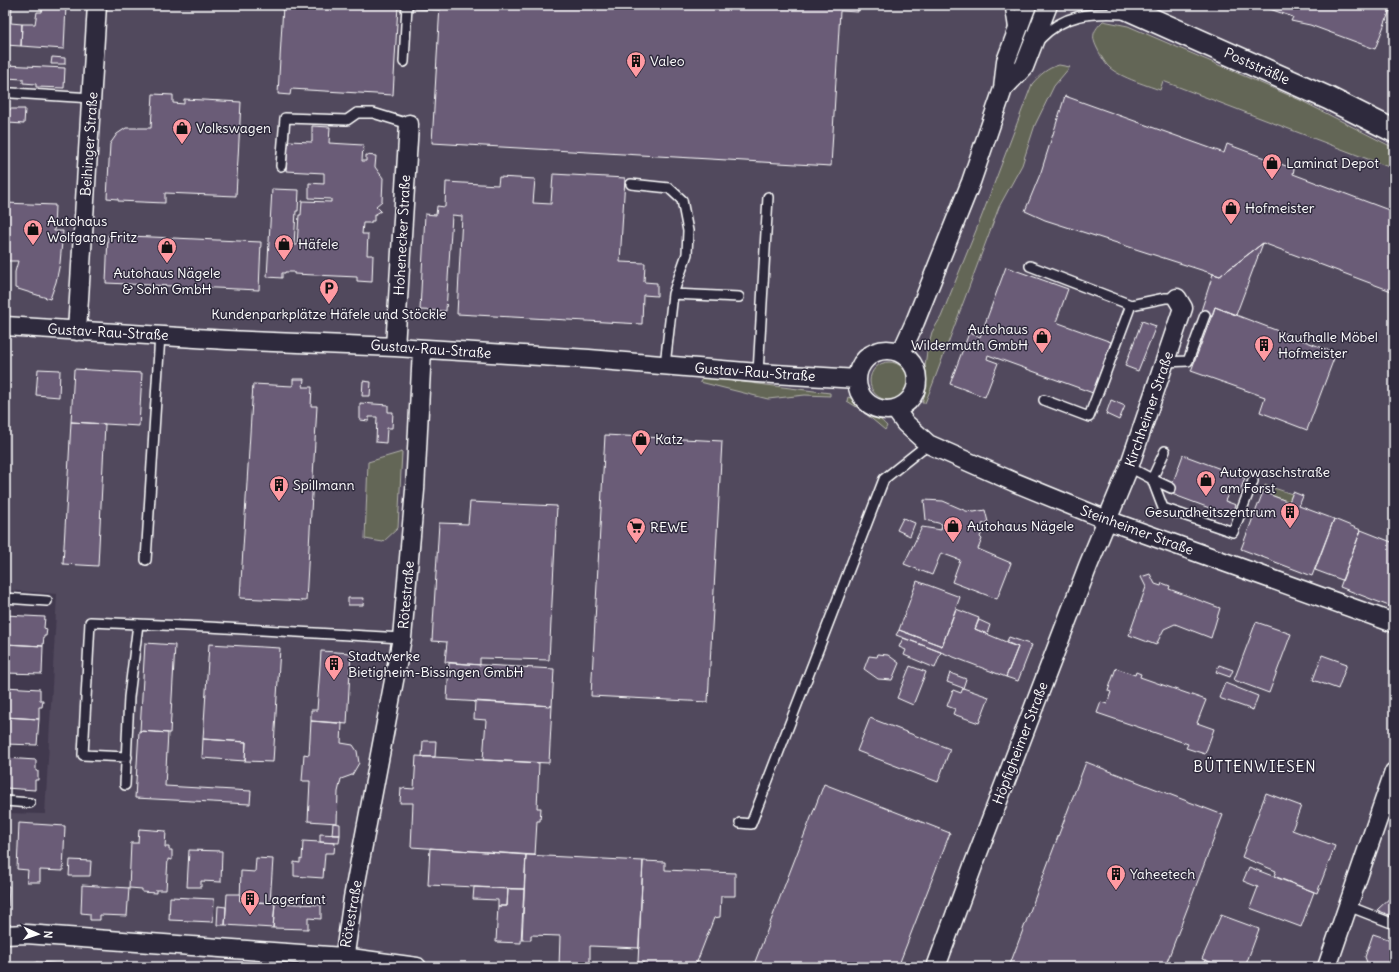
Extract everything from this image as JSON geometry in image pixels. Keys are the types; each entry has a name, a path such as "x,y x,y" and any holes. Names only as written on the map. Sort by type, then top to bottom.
{"main road":[{"name":"Poststräßle","path":"1119,5 1328,98 1394,131"},
{"path":"1141,5 1177,24 1198,39"}],"street":[{"name":"Beihinger Straße","path":"77,331 98,5"},
{"path":"901,353 915,322 971,182 1003,89 1006,61 1016,38 1027,5"},
{"path":"1003,89 1024,68 1048,5"},
{"name":"Hohenecker Straße","path":"395,347 409,124"},
{"name":"Kirchheimer Straße","path":"1107,520 1129,467 1183,308 1177,298"},
{"name":"Gustav-Rau-Straße","path":"5,326 227,340 395,347 589,359 758,373 857,379"},
{"name":"Rötestraße","path":"343,962 402,638 415,490 422,349"},
{"path":"881,350 892,350 901,353 910,359 918,378 917,389 912,398 904,405 895,409 885,410 868,404 860,393 857,379 859,369 864,360 881,350"},
{"name":"Steinheimer Straße","path":"895,409 905,423 928,444 1014,482 1107,520 1394,623"},
{"name":"Höpfigheimer Straße","path":"936,967 1088,566 1107,520"},
{"path":"1326,967 1394,772"},
{"name":"Rötestraße","path":"5,935 26,934 343,962 417,967"}],"lane":[{"path":"404,62 407,5"},
{"path":"1010,5 1016,38"},
{"path":"1031,49 1050,29 1061,22 1078,16 1100,13 1124,14 1175,29"},
{"path":"12,93 92,98"},
{"path":"280,166 285,118 347,120 357,113 373,113 409,124"},
{"path":"631,184 669,188 682,200 688,231 687,254 673,294 665,365"},
{"path":"758,373 768,197"},
{"path":"1030,266 1131,305 1165,298 1177,298"},
{"path":"673,294 739,298"},
{"path":"1044,400 1089,417 1131,305"},
{"path":"1165,362 1188,361 1205,315"},
{"path":"146,560 160,335"},
{"path":"740,823 751,824 884,479 928,444"},
{"path":"1165,451 1152,479 1164,508 1233,532 1237,512 1253,481"},
{"path":"1129,467 1171,488"},
{"path":"5,598 47,601"},
{"path":"127,757 83,755 90,622 402,638"},
{"path":"125,784 129,697 138,624"},
{"path":"5,801 30,803"},
{"path":"1348,906 1394,924"}],"shaded area":[{"path":"5,5 1394,5 1394,967 5,967 5,813 45,814 57,594 5,590"}],"green space":[{"path":"1103,21 1128,26 1300,100 1394,148 1394,169 1163,81 1160,90 1139,83 1117,73 1107,65 1095,44 1095,31"},
{"path":"1059,65 1070,67 1054,86 1035,125 1022,165 999,207 932,386 925,403 922,403 927,386 925,366 932,332 941,317 981,218 1032,84 1044,72"},
{"path":"889,362 902,368 908,381 902,394 889,400 876,394 870,381 876,368"},
{"path":"703,377 830,393 830,396 805,395 768,399 700,382"},
{"path":"848,397 856,401 883,422 887,426 885,430 860,409 847,401"},
{"path":"402,452 398,528 383,542 365,539 368,462"},
{"path":"1265,485 1292,494 1289,502 1263,492"}],"building":[{"path":"5,5 12,5 11,23 22,24 21,46 5,45"},
{"path":"66,5 64,49 21,46 22,24 35,24 37,12 42,12 42,6"},
{"path":"283,5 398,5 393,95 291,89 290,95 278,94"},
{"path":"398,5 440,5 440,10 398,8"},
{"name":"Valeo","path":"440,5 858,5 858,12 840,11 831,166 432,143"},
{"path":"1258,5 1392,5 1375,49 1310,25 1291,21 1293,17"},
{"path":"52,57 65,58 65,64 51,64"},
{"path":"5,65 65,68 64,88 36,87 36,84 23,83 23,79 6,78 5,93"},
{"path":"153,94 173,95 173,103 184,104 184,99 241,102 236,196 165,193 165,203 118,201 118,199 107,198 110,144 117,134 126,128 151,128"},
{"path":"1065,96 1224,153 1227,144 1294,169 1293,174 1394,212 1394,292 1263,243 1220,276 1045,220 1025,211 1041,172"},
{"path":"5,108 8,109 8,123 5,123"},
{"path":"8,109 25,109 24,124 8,123"},
{"path":"312,126 330,127 329,143 363,145 362,161 366,161 366,155 376,156 375,167 383,178 382,201 376,206 381,211 374,215 374,221 371,221 371,223 363,223 362,234 368,234 367,255 373,255 372,282 357,281 357,277 294,274 294,272 282,273 282,278 267,277 272,189 299,190 294,245 297,245 299,215 301,215 302,201 331,202 331,199 309,198 309,183 324,184 324,173 286,171 288,141 312,142"},
{"path":"553,174 625,178 620,262 645,263 644,282 657,283 657,296 643,295 642,324 457,314 462,216 452,215 446,311 420,310 425,214 436,215 437,206 445,207 446,182 498,185 499,177 535,179 533,203 551,204"},
{"name":"Autohaus Wolfgang Fritz","path":"5,203 55,205 54,231 63,231 60,263 56,282 50,299 15,288 15,272 18,261 5,261"},
{"path":"108,235 261,242 259,290 106,283"},
{"path":"1263,243 1236,315 1215,307 1212,317 1200,314 1213,274 1220,276"},
{"path":"1006,267 1068,289 1056,322 1111,342 1093,393 988,355 987,359 998,363 985,397 950,384 969,333 980,337"},
{"name":"Kaufhalle Möbel Hofmeister","path":"1215,307 1336,353 1307,430 1260,412 1265,397 1191,371"},
{"path":"1142,321 1156,326 1138,371 1125,366"},
{"path":"38,369 60,370 59,397 36,395"},
{"path":"74,369 142,373 139,426 71,422"},
{"name":"Spillmann","path":"293,379 304,379 303,387 312,387 311,406 317,406 306,601 240,598 253,384 293,386"},
{"path":"363,381 371,382 370,396 362,396"},
{"path":"1111,400 1125,406 1119,420 1106,414"},
{"path":"360,403 388,405 388,412 393,412 392,428 387,428 386,443 376,442 377,417 369,417 369,421 360,420"},
{"path":"71,422 105,424 98,566 63,564"},
{"path":"605,435 722,441 708,702 591,696"},
{"path":"1183,455 1245,478 1240,491 1230,487 1225,501 1236,505 1231,516 1169,493"},
{"name":"Gesundheitszentrum","path":"1263,492 1289,502 1293,492 1303,496 1299,506 1334,519 1312,576 1241,549"},
{"path":"924,500 943,501 966,511 974,512 985,510 988,522 982,524 983,529 980,537 982,539 978,549 1011,563 997,599 952,582 960,560 941,553 932,575 904,564 922,527 941,530 942,524 926,520"},
{"path":"470,502 557,506 549,660 480,658 480,665 445,662 447,642 432,641 439,523 468,524"},
{"path":"903,518 915,523 910,536 897,530"},
{"path":"1334,519 1361,530 1342,580 1315,570"},
{"path":"1361,530 1394,543 1394,608 1340,587"},
{"path":"1150,574 1155,584 1161,586 1162,583 1170,586 1169,589 1220,608 1211,638 1175,624 1164,629 1156,645 1129,635 1146,587 1141,577"},
{"path":"917,581 960,597 942,646 899,630"},
{"path":"348,598 364,598 363,605 348,605"},
{"path":"956,609 979,618 975,629 1018,647 1006,677 896,635 899,630 942,646"},
{"path":"5,615 45,617 44,628 47,629 46,636 44,636 43,646 5,644"},
{"path":"979,620 990,625 987,634 975,629"},
{"path":"1256,622 1291,634 1269,693 1234,680"},
{"path":"1009,637 1032,645 1018,681 1006,677 1018,647 1006,643"},
{"path":"903,638 941,652 935,668 904,655 906,650 899,647"},
{"path":"145,643 175,645 170,733 140,731"},
{"path":"5,644 43,646 42,674 5,673"},
{"path":"209,644 280,648 273,762 245,761 246,742 203,739"},
{"name":"Stadtwerke Bietigheim-Bissingen GmbH","path":"321,651 351,653 347,724 311,721 311,710 317,710"},
{"path":"878,654 888,655 899,663 892,680 878,679 864,669 869,656 877,657"},
{"path":"1322,655 1347,664 1338,689 1313,680"},
{"path":"449,663 554,669 552,706 447,700"},
{"path":"1219,665 1233,670 1230,677 1216,672"},
{"path":"910,666 926,672 913,705 897,698"},
{"path":"1116,668 1135,675 1136,672 1141,674 1140,677 1206,700 1197,723 1214,729 1205,754 1186,748 1188,744 1097,713 1101,702 1107,704 1111,692 1108,691"},
{"path":"950,673 966,679 963,688 947,682"},
{"path":"1225,683 1258,696 1253,710 1219,698"},
{"path":"5,687 40,689 40,700 43,700 42,707 39,707 39,719 5,717"},
{"path":"963,688 989,697 979,723 953,714 955,709 947,706 953,690 961,693"},
{"path":"475,701 552,706 549,763 483,760 486,720 474,719"},
{"path":"5,717 39,719 37,745 5,744"},
{"path":"870,718 950,749 938,782 857,751"},
{"path":"311,721 342,723 341,743 353,745 357,751 359,763 352,775 341,779 338,792 337,823 308,821 310,781 302,781 304,754 309,755"},
{"path":"139,731 168,733 165,786 251,791 250,804 135,798"},
{"path":"203,739 246,742 245,761 202,758"},
{"path":"423,741 436,741 435,757 422,757"},
{"path":"416,756 539,763 537,808 541,808 540,821 537,821 535,855 411,847 413,803 400,803 401,788 414,789"},
{"path":"5,758 36,760 38,780 35,780 35,790 5,788"},
{"name":"Yaheetech","path":"1086,762 1223,815 1165,967 1009,967"},
{"path":"824,784 950,833 898,967 753,967"},
{"path":"1266,793 1301,806 1292,830 1335,846 1317,893 1274,876 1276,871 1242,857"},
{"path":"19,823 65,826 63,871 40,870 40,882 27,882 28,870 17,869"},
{"path":"333,823 340,824 340,835 332,835"},
{"path":"139,829 166,831 165,847 169,847 169,850 172,850 172,860 168,859 166,890 156,890 156,893 142,892 142,889 129,888 131,843 138,843"},
{"path":"320,834 340,835 339,843 320,842"},
{"path":"303,841 335,843 334,853 325,853 323,878 294,876 294,862 300,863 300,859 302,860"},
{"path":"430,848 526,855 524,889 428,885"},
{"path":"189,850 222,851 221,882 201,881 201,887 187,887"},
{"path":"526,855 643,861 639,948 590,946 590,967 559,967 560,936 531,935 531,940 522,940"},
{"path":"256,858 273,859 270,903 240,901 241,871 255,872"},
{"path":"70,860 91,861 90,876 69,876"},
{"path":"643,861 665,862 665,870 735,873 735,896 721,896 720,917 714,918 695,967 644,967 644,963 638,962"},
{"path":"1249,867 1314,892 1301,927 1250,908 1258,887 1243,881"},
{"path":"82,885 129,888 127,916 100,915 100,920 90,920 90,914 81,913"},
{"path":"5,886 9,886 8,906 5,906"},
{"path":"474,887 508,889 507,906 498,906 498,900 473,899"},
{"path":"508,889 524,889 521,943 496,942 498,906 507,906"},
{"name":"Lagerfant","path":"227,894 240,894 240,901 275,903 273,928 225,925"},
{"path":"1394,894 1394,917 1377,910"},
{"path":"170,897 214,899 213,922 169,920"},
{"path":"275,903 321,905 321,919 308,918 308,929 273,928"},
{"path":"218,906 226,907 225,925 217,925"},
{"path":"1221,915 1259,929 1245,967 1224,967 1202,959"},
{"path":"1373,934 1394,941 1394,967 1375,967 1368,965 1365,957"},
{"path":"1205,960 1224,967 1202,967"},
{"path":"36,962 101,967 35,967"}],"place":[{"name":"Valeo","path":"636,78"},
{"name":"Volkswagen","path":"182,145"},
{"name":"Laminat Depot","path":"1272,180"},
{"name":"Hofmeister","path":"1231,225"},
{"name":"Autohaus Wolfgang Fritz","path":"33,246"},
{"name":"Häfele","path":"284,261"},
{"name":"Autohaus Nägele & Sohn GmbH","path":"167,264"},
{"name":"Kundenparkplätze Häfele und Stöckle","path":"329,305"},
{"name":"Autohaus Wildermuth GmbH","path":"1042,354"},
{"name":"Kaufhalle Möbel Hofmeister","path":"1264,362"},
{"name":"Katz","path":"641,456"},
{"name":"Autowaschstraße am Forst","path":"1206,497"},
{"name":"Spillmann","path":"279,502"},
{"name":"Gesundheitszentrum","path":"1290,529"},
{"name":"Autohaus Nägele","path":"953,543"},
{"name":"REWE","path":"636,544"},
{"name":"Stadtwerke Bietigheim-Bissingen GmbH","path":"334,681"},
{"name":"Yaheetech","path":"1116,891"},
{"name":"Lagerfant","path":"250,916"}],"district":[{"name":"BÜTTENWIESEN","path":"1255,766"}]}
